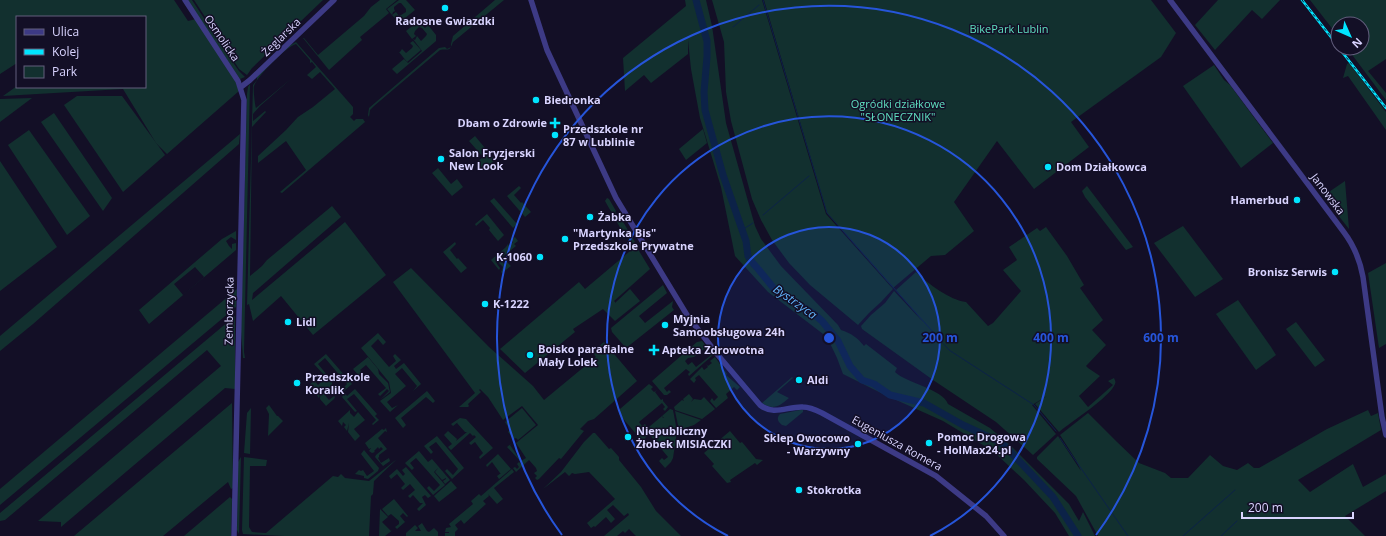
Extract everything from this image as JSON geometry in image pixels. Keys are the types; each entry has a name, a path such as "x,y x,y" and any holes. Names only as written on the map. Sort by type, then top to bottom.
{"street":[{"name":"Osmolicka","path":"185,0 241,87"},
{"name":"Żeglarska","path":"241,87 246,84 334,0"},
{"name":"Eugeniusza Romera","path":"531,0 550,56 616,198 687,315 716,354 763,408 775,411 805,407 814,409 826,415 936,476 982,513 1004,536"},
{"name":"Janowska","path":"1170,0 1345,234 1353,247 1359,261 1363,277 1382,417 1386,435"},
{"name":"Zemborzycka","path":"234,536 244,110 241,87"}],"green space":[{"path":"0,0 174,0 188,21 196,19 235,80 239,91 167,154 156,143 123,89 3,96 16,87 16,88 146,88 146,16 16,16 16,64 0,74"},
{"path":"187,0 192,0 232,61 245,77 240,79"},
{"path":"194,0 323,0 252,68 247,75 239,69"},
{"path":"380,0 397,0 386,9 389,13 360,37 362,40 329,70 303,38 318,55 364,16 371,7"},
{"path":"399,0 406,0 415,10 399,23 392,15 387,9","holes":["399,3 401,3 406,9 406,12 399,16 396,12 392,15 395,11 394,7"]},
{"path":"495,0 504,0 453,42 451,47 453,36"},
{"path":"685,0 706,0 712,26 726,123 755,226 761,239 781,266 838,325 841,330 854,336 864,346 866,344 897,368 895,372 900,376 939,394 948,404 990,428 1010,445 1069,504 1079,521 1083,512 1095,536 1069,536 1055,513 1024,480 993,451 943,421 843,374 827,337 768,292 735,256 721,187 700,118 691,69 688,40 688,54 651,83 644,75 625,91 623,58 686,6"},
{"path":"712,0 762,0 826,214 893,289 858,325 810,285 789,263 772,240 761,220 752,199 731,121 726,92 724,42"},
{"name":"Ogródki działkowe \"SŁONECZNIK\"","path":"764,0 1151,0 1176,33 1161,57 1071,122 1089,147 1034,189 997,141 954,202 974,231 945,255 931,256 893,288 827,213"},
{"path":"1218,0 1280,0 1262,19 1252,10 1215,50 1195,25"},
{"path":"1310,0 1386,0 1386,59 1368,71 1386,93 1386,100 1353,56 1370,56 1370,16 1330,16 1330,26"},
{"path":"415,24 422,25 425,28 428,25 436,35 436,41 397,74 392,69 404,59 408,63 422,51 413,39 415,40 417,36 421,41 427,34 422,28 419,27 414,34 416,36 412,39 406,31"},
{"path":"413,41 421,50 407,62 399,52 402,49 406,53 412,48 413,46 410,43"},
{"path":"296,42 353,107 353,114 350,117 354,121 356,119 363,119 365,122 282,193 280,192 306,170 286,141 258,163 258,156 298,117 335,89 320,72 312,79 307,75 316,67 312,62 310,63 310,60 296,44 286,50 257,80 257,76 289,46"},
{"path":"445,47 447,49 451,47 450,49 440,50 374,106 370,110 369,117 369,108 439,48"},
{"path":"1349,63 1386,112 1386,130 1348,76 1343,78 1347,64"},
{"path":"1214,65 1273,143 1241,168 1183,86"},
{"path":"292,78 253,114 253,121 265,111 266,112 252,127 250,276 332,206 341,217 253,293 252,300 345,222 386,275 313,335 281,296 253,321 249,304 247,305 253,85 256,82 254,86 254,97 256,108"},
{"path":"250,84 245,358 243,358 241,330 247,94"},
{"path":"77,96 122,96 165,155 123,192 64,105"},
{"path":"32,98 0,122 0,99"},
{"path":"54,113 112,198 103,211 41,122"},
{"path":"703,129 707,143 686,160 679,149"},
{"path":"29,130 90,216 67,235 8,145"},
{"path":"240,134 239,144 0,351 0,336"},
{"path":"475,136 495,160 484,169 477,162 483,157 469,141"},
{"path":"0,161 57,247 0,291"},
{"path":"438,168 451,184 457,179 463,187 452,196 432,173"},
{"path":"1345,181 1349,229 1323,196"},
{"path":"519,186 521,188 514,195 531,212 525,217 507,196"},
{"path":"1087,186 1133,247 1126,250 1085,197 1082,191"},
{"path":"494,198 517,224 513,228 490,201"},
{"path":"607,198 635,242 628,248 625,245 630,243 628,237 626,238 605,201"},
{"path":"487,214 504,235 498,241 483,220 476,226 475,224"},
{"path":"1183,226 1223,279 1195,297 1154,243"},
{"path":"1046,227 1067,256 1084,285 1080,288 1103,320 1092,330 1106,345 1086,366 1100,376 1079,396 1088,407 1113,385 1108,381 1114,378 1115,384 1106,396 1059,432 1035,404 1047,396 1032,405 1056,434 1033,455 996,422 933,380 862,329 861,326 885,303 894,291 923,322 896,290 916,272 940,291 960,301 966,302 988,326 993,323 1021,291 1003,270 1017,260 1009,247 1037,228 1040,231"},
{"path":"236,231 236,240 231,237 226,241 232,249 232,244 236,243 236,250 149,324 139,310 222,239","holes":["195,267 204,277 183,295 174,284"]},
{"path":"515,237 518,241 514,244 516,246 500,259 497,256 496,261 500,268 499,270 491,260 508,244 509,246 513,242 511,240"},
{"path":"455,242 456,244 450,250 467,268 461,273 443,252"},
{"path":"636,246 650,269 614,301 616,303 630,289 640,301 615,321 603,309 573,329 575,332 525,373 500,349 579,282 585,289"},
{"path":"500,259 504,264 507,262 511,266 502,273 503,267 499,263"},
{"path":"1386,263 1386,344 1379,348 1368,273"},
{"path":"411,268 489,347 533,386 544,400 596,357 592,352 604,342 637,381 594,419 588,421 580,429 584,431 561,459 559,458 539,479 537,480 535,478 537,476 534,473 537,471 536,468 529,460 516,472 513,468 515,467 517,469 519,467 517,464 519,462 522,465 523,464 507,447 512,443 510,445 521,461 526,458 516,443 538,425 522,406 503,420 488,397 480,389 479,390 481,392 468,404 468,407 459,407 475,393 393,282"},
{"path":"663,285 667,293 639,316 645,323 673,301 672,307 674,310 626,348 612,332 611,328"},
{"path":"237,289 236,307 0,505 0,489"},
{"path":"1238,300 1276,355 1256,370 1216,314"},
{"path":"235,316 235,389 225,388 61,527 61,522 38,521 221,366 207,350 5,520 0,521 0,513"},
{"path":"1296,322 1325,360 1315,367 1286,329"},
{"path":"378,333 386,342 383,345 378,339 371,346 389,367 396,361 393,356 395,354 401,360 394,366 396,369 404,363 421,384 413,391 417,386 402,368 395,374 406,386 387,402 392,408 398,405 390,412 380,401 391,393 389,382 361,348"},
{"path":"702,341 709,350 704,349 694,357 688,358 685,361 688,365 692,362 696,367 710,356 708,353 711,352 713,355 689,376 688,374 690,372 686,369 664,388 667,392 669,390 671,392 664,395 652,381 697,342"},
{"path":"326,354 352,384 344,391 342,389 347,384 325,358 318,364 327,375 325,376 314,364"},
{"path":"368,357 378,369 379,374 388,383 390,392 380,400 389,391 387,389 380,396 378,394 386,388 366,365 360,370 364,376 361,378 353,369"},
{"path":"715,357 727,374 726,375 740,387 737,390 734,387 726,394 728,398 716,408 710,401 712,398 714,401 718,397 699,375 695,378 696,380 694,383 690,379 702,367 704,370 708,367 706,364 708,366 712,363 710,361"},
{"path":"328,377 332,382 332,386 324,394 329,400 334,396 335,397 326,406 320,399 321,390 319,398 316,394 317,393 315,394 309,386 314,380 318,385 323,380 325,381 328,379"},
{"path":"792,377 793,378 777,392 789,398 783,403 773,407 762,403"},
{"path":"649,384 653,387 651,389 654,392 657,390 655,392 661,400 663,399 668,407 665,411 663,409 665,407 662,403 639,422 642,426 645,424 647,427 637,435 619,414 620,409"},
{"path":"355,389 377,414 375,416 379,420 373,425 372,424 376,420 354,394 347,399 357,411 355,412 342,397 345,393 347,396"},
{"path":"427,391 435,401 433,403 426,397 401,418 406,425 403,428 395,418"},
{"path":"689,394 693,399 691,402 694,399 701,400 704,397 715,409 702,419 675,410 674,407 682,400 684,401 683,399"},
{"path":"232,403 233,488 231,489 228,482 163,536 74,536"},
{"path":"269,405 277,416 283,421 268,436 269,414 266,408"},
{"path":"251,408 250,454 244,453 247,413"},
{"path":"522,408 536,425 518,440 516,438 514,439 508,432 510,430 505,422"},
{"path":"670,409 673,410 677,431 670,432 655,430 649,427"},
{"path":"350,410 350,413 354,417 358,412 365,420 354,429 360,436 355,441 348,432 349,423 347,431 344,427 346,425 343,422 342,426 338,421"},
{"path":"803,410 803,412 786,426 782,425 779,421 778,417 780,414"},
{"path":"1368,410 1371,416 1378,413 1381,430 1298,480 1310,492 1353,464 1363,487 1386,474 1386,491 1345,516 1365,536 1098,536 1076,496 1037,459 1037,457 1058,436 1081,471 1076,460 1060,435 1088,413 1139,463 1165,473 1171,478 1188,478 1210,455 1223,466 1237,470 1248,463 1254,468 1259,468 1327,429"},
{"path":"675,411 701,420 694,425 679,430"},
{"path":"460,418 466,419 493,448 480,459 479,457 483,453 475,442 471,445 469,443 476,437 470,433 451,450 448,447 452,444 444,435 448,431 457,439 456,441 467,432 465,432 457,423 458,422 453,426 451,424"},
{"path":"386,428 387,432 385,431 378,438 387,449 379,455 378,458 381,463 389,458 390,461 383,466 375,457 383,449 381,447 379,449 378,447 374,451 375,452 372,453 369,451 371,448 369,449 365,443 382,429 384,430"},
{"path":"648,428 662,433 677,432 673,458 665,468 659,461 662,458 664,460 668,457 649,434 643,443 638,436"},
{"path":"730,431 740,443 742,442 756,459 763,460 757,465 755,463 730,480 731,482 727,483 712,466 714,464 704,453"},
{"path":"593,433 595,433 609,449 611,448 619,457 619,460 641,487 656,511 681,536 636,536 629,529 625,533 623,531 617,536 604,536 629,515 628,513 624,516 613,505 607,510 615,519 611,523 606,517 595,527 594,526 591,528 587,523 615,499 589,472 572,473 569,476 565,472 543,489 561,472 584,442"},
{"path":"437,436 464,468 452,479 445,471 447,469 453,475 458,469 436,442 429,447 433,452 431,454 424,446"},
{"path":"364,450 379,468 378,471 368,479 364,478 364,476 355,474 359,470 363,470 367,476 374,471 361,454"},
{"path":"419,451 428,462 432,459 450,480 445,484 443,481 446,478 442,480 435,472 438,468 434,472 445,485 433,495 427,488 429,486 434,491 440,485 416,458 410,463 414,468 412,470 405,463"},
{"path":"498,454 511,469 499,479 497,476 501,473 492,462 487,467 486,465"},
{"path":"241,457 239,534 237,530 238,462"},
{"path":"244,457 267,460 266,466 250,466 249,527 252,532 266,533 333,476 338,477 341,474 345,478 369,481 397,459 374,481 373,494 371,496 369,536 284,536 243,534"},
{"path":"406,467 431,496 428,498 425,495 422,497 426,505 419,511 417,509 423,503 420,503 413,495 410,498 408,496 415,490 410,484 403,490 401,488 405,484 397,474 391,479 389,476 397,469 403,476 405,474 402,470"},
{"path":"512,469 514,472 494,488 503,499 497,504 488,494 489,496 483,501 486,504 464,524 461,520 455,525 458,529 455,532 455,536 445,536 445,533 449,533 445,532 446,528 451,527 449,524 473,504 471,501 479,494 481,496"},
{"path":"451,481 457,488 439,502 434,496"},
{"path":"230,497 232,499 231,536 184,536"},
{"path":"394,499 408,516 407,517 403,513 400,516 405,522 397,529 395,527 399,524 399,521 391,514 388,516 382,509"},
{"path":"380,509 388,517 382,522 391,531 394,529 385,536 379,536"},
{"path":"422,523 429,532 434,528 438,532 438,536 406,536 406,533 415,525 418,528 415,531 421,531 418,526"}],"waterway":[{"name":"Bystrzyca","path":"696,0 707,41 704,92 705,110 723,175 746,241 748,256 751,261 776,291 814,314 822,321 838,341 850,366 862,380 874,384 890,395 924,403 1005,446 1053,497 1078,536"},
{"path":"763,0 827,213 949,350 1034,405 1056,431"},
{"path":"733,27 759,5"},
{"path":"763,215 809,176"},
{"path":"742,230 753,223"},
{"path":"1060,438 1128,536"},
{"path":"1183,536 1235,490"},
{"path":"1221,536 1237,521"}],"railway":[{"path":"1302,0 1330,36"},
{"path":"1345,56 1386,108"}],"place":[{"name":"Radosne Gwiazdki","path":"445,8"},
{"name":"Biedronka","path":"536,100"},
{"name":"Dbam o Zdrowie","path":"555,123"},
{"name":"Przedszkole nr 87 w Lublinie","path":"555,135"},
{"name":"Salon Fryzjerski New Look","path":"441,159"},
{"name":"Dom Działkowca","path":"1048,167"},
{"name":"Hamerbud","path":"1297,200"},
{"name":"Żabka","path":"590,217"},
{"name":"\"Martynka Bis\" Przedszkole Prywatne","path":"565,239"},
{"name":"K-1060","path":"540,257"},
{"name":"Bronisz Serwis","path":"1335,272"},
{"name":"K-1222","path":"485,304"},
{"name":"Lidl","path":"288,322"},
{"name":"Myjnia Samoobsługowa 24h","path":"665,325"},
{"name":"Apteka Zdrowotna","path":"654,350"},
{"name":"Boisko parafialne Mały Lolek","path":"530,355"},
{"name":"Aldi","path":"799,380"},
{"name":"Przedszkole Koralik","path":"297,383"},
{"name":"Niepubliczny Żłobek MISIACZKI","path":"628,437"},
{"name":"Pomoc Drogowa - HolMax24.pl","path":"929,443"},
{"name":"Sklep Owocowo - Warzywny","path":"858,444"},
{"name":"Stokrotka","path":"799,490"}],"park label":[{"name":"BikePark Lublin","path":"1009,29"}]}
